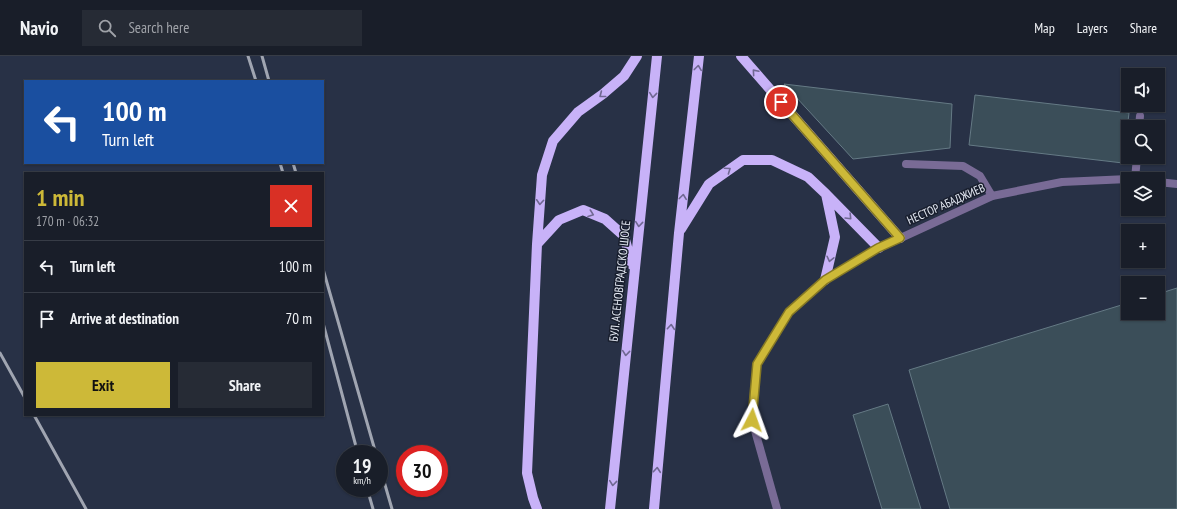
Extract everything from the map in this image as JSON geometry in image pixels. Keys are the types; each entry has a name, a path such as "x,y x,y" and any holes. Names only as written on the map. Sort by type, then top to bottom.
{"main road":[{"path":"537,509 527,472 537,244 542,175 553,141 578,112 604,94 624,76 637,56"},
{"name":"БУЛ. АСЕНОВГРАДСКО ШОСЕ","path":"610,509 657,56"},
{"path":"654,509 679,233 699,56"},
{"path":"741,56 900,238"},
{"path":"679,233 709,184 743,160 772,160 808,177 878,248"},
{"path":"825,280 835,237 826,194"},
{"path":"537,244 559,220 583,210 605,219 624,236 634,273"}],"street":[{"path":"1140,116 1140,120"},
{"path":"906,164 963,166 980,176 992,196"},
{"name":"НЕСТОР АБАДЖИЕВ","path":"777,509 752,420 757,364 789,312 825,280 878,248 992,196 1062,182 1121,179"},
{"path":"1165,183 1177,184"}],"shaded area":[{"path":"0,56 1177,56 1177,509 0,509"}],"building":[{"path":"784,84 952,104 950,148 853,159"},
{"path":"975,95 1129,113 1128,120 1121,120 1121,163 969,145"},
{"path":"1177,288 1177,509 950,509 909,370 1121,305 1121,320 1165,320 1165,292"},
{"path":"888,404 921,509 882,509 853,415"}],"railway":[{"path":"248,56 256,80"},
{"path":"262,56 269,80"},
{"path":"280,164 283,172"},
{"path":"293,164 296,172"},
{"path":"324,272 373,445"},
{"path":"324,327 356,445"},
{"path":"0,353 24,396"},
{"path":"35,416 86,509"},
{"path":"388,495 392,509"},
{"path":"370,497 373,509"}],"route":[{"path":"752,420 757,364 789,312 825,280 878,248 900,238 781,102"}]}
